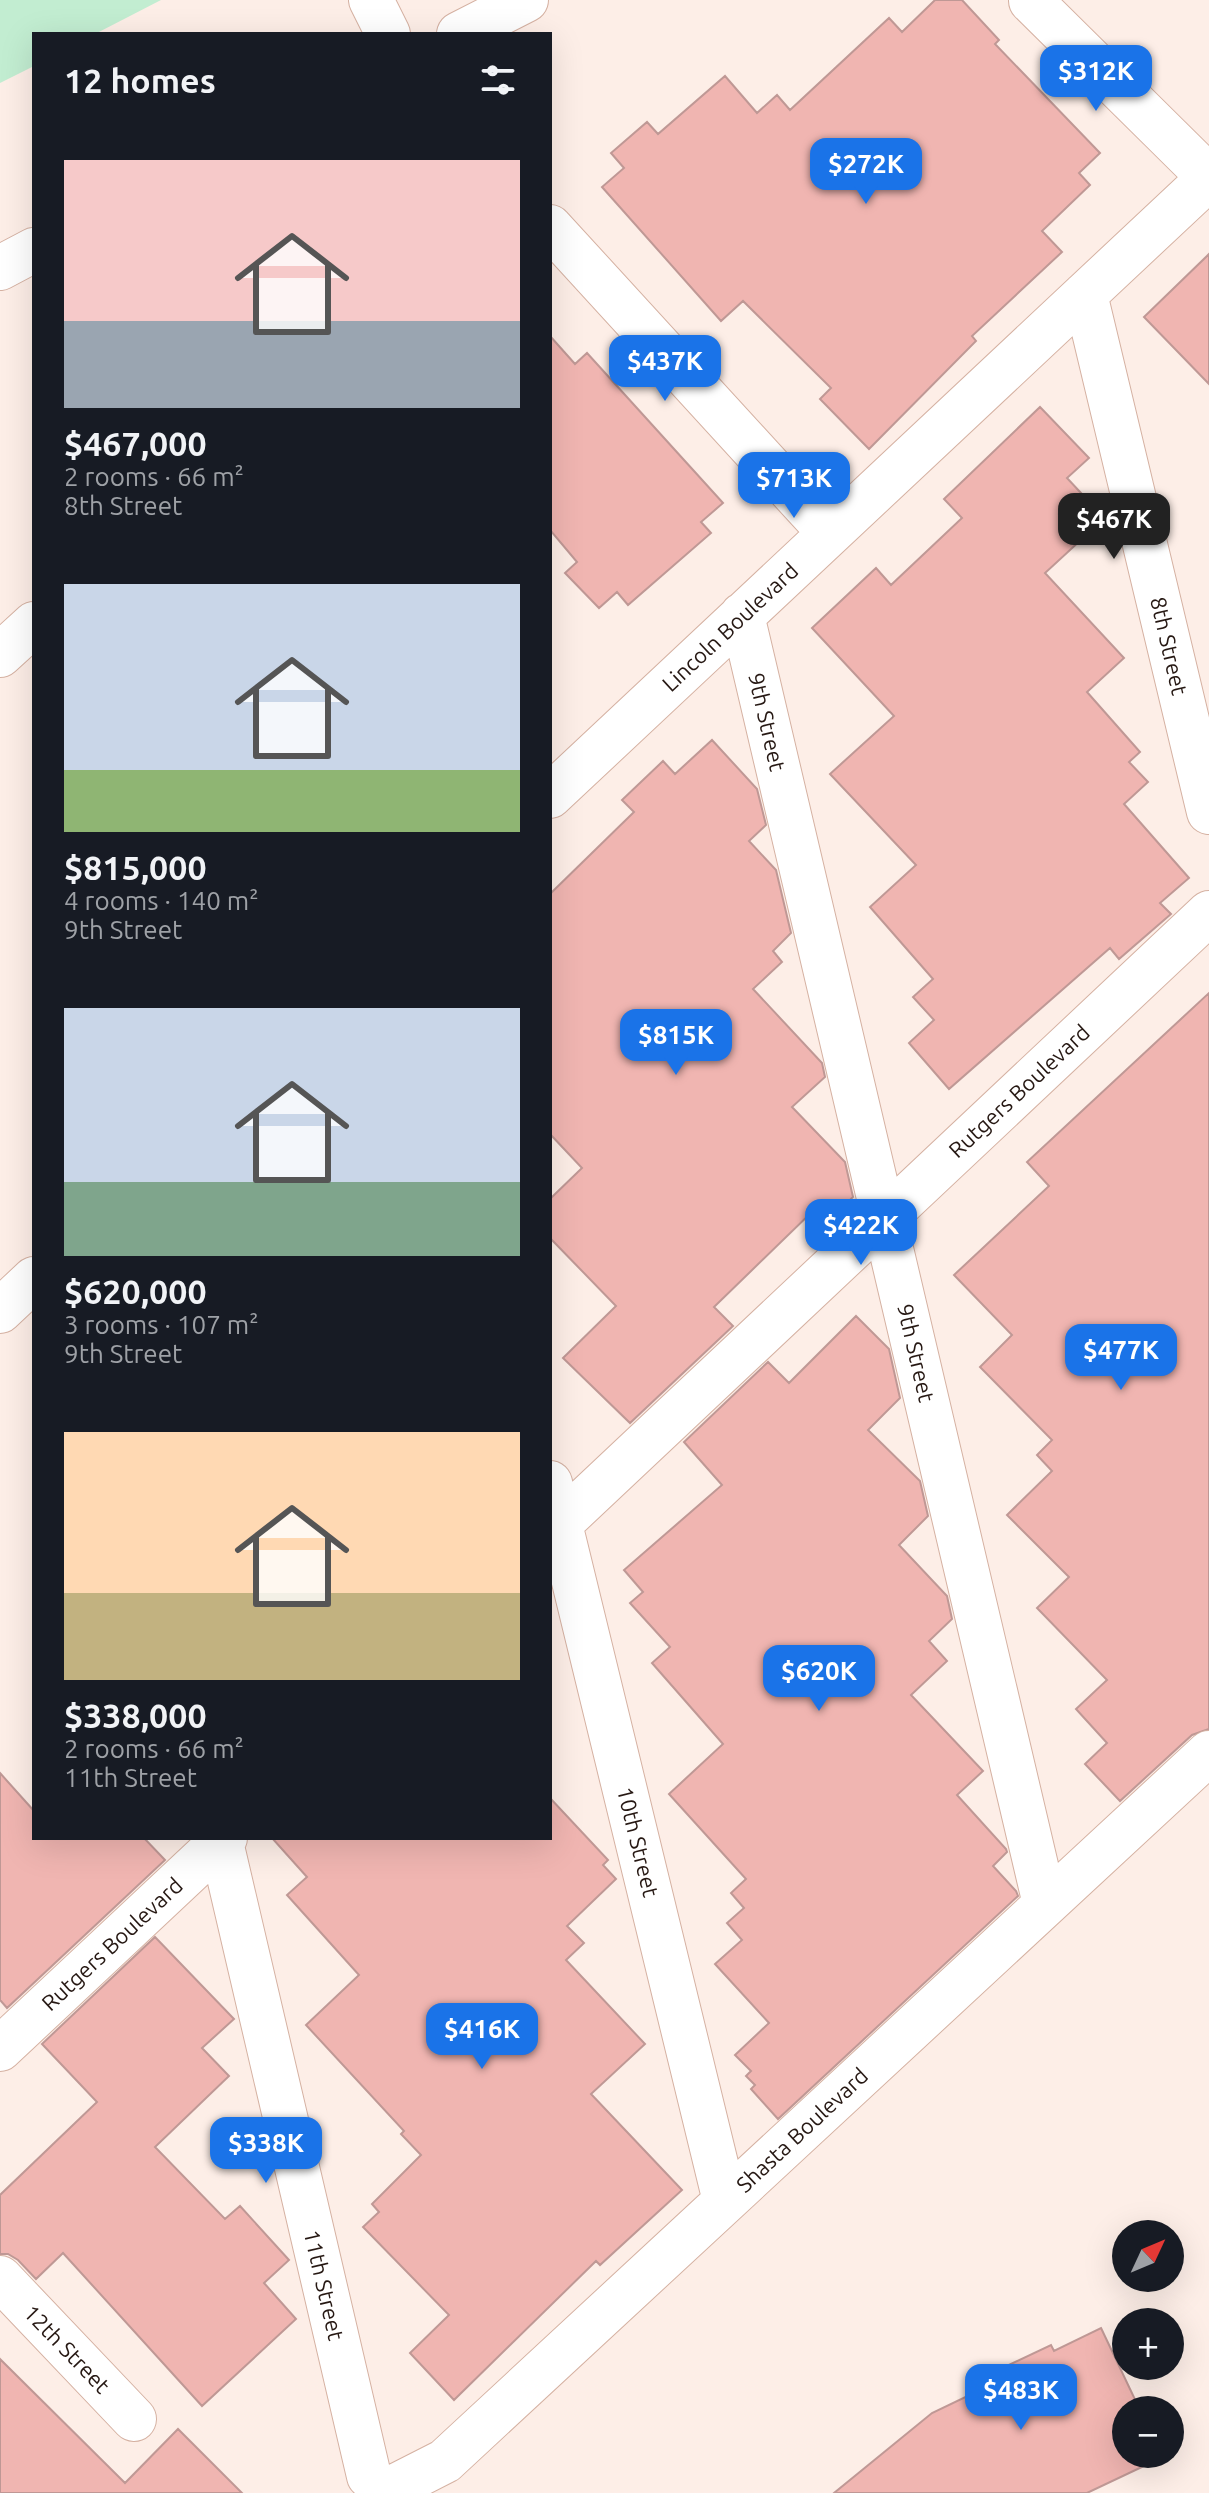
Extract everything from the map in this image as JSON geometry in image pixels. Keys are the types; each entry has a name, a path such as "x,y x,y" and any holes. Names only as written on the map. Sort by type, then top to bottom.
{"street":[{"path":"371,0 387,32"},
{"path":"463,32 526,0"},
{"path":"1031,1 1209,177"},
{"name":"Lincoln Boulevard","path":"552,794 1209,177"},
{"path":"552,229 830,533"},
{"path":"0,268 32,251"},
{"name":"8th Street","path":"1085,294 1209,812"},
{"name":"9th Street","path":"742,615 1045,1904"},
{"path":"0,655 32,626"},
{"name":"Rutgers Boulevard","path":"553,1513 884,1218 1209,913"},
{"path":"0,1311 32,1281"},
{"name":"10th Street","path":"553,1513 725,2201"},
{"name":"Shasta Boulevard","path":"383,2492 445,2461 1209,1753"},
{"name":"Rutgers Boulevard","path":"0,2049 221,1840"},
{"name":"11th Street","path":"222,1840 369,2476 383,2492"},
{"name":"12th Street","path":"0,2278 134,2419"}],"green space":[{"path":"0,0 161,0 99,32 32,32 32,67 0,83"}],"building":[{"path":"935,0 962,0 999,40 995,44 1100,153 1079,173 1090,185 1042,231 1062,252 972,336 976,341 869,449 820,399 831,388 743,301 721,321 602,187 624,168 611,153 647,122 658,134 725,76 757,113 777,95 790,110 889,18 902,32"},
{"path":"1209,254 1209,384 1144,317"},
{"path":"552,338 575,364 587,353 723,503 701,522 711,533 628,605 617,592 599,608 565,573 577,562 552,532"},
{"path":"1040,407 1089,458 1067,478 1081,493 1059,514 1082,539 1045,573 1124,658 1087,692 1140,752 1129,762 1148,782 1124,804 1189,878 1160,903 1171,914 1119,959 1110,948 949,1089 909,1043 934,1020 913,997 933,979 870,907 916,865 830,774 894,716 812,628 876,568 891,585 962,518 944,499"},
{"path":"712,740 757,789 766,825 749,841 776,870 791,933 773,951 782,962 753,989 822,1063 825,1077 792,1107 845,1162 853,1197 840,1210 821,1210 818,1206 714,1307 733,1326 630,1423 563,1358 616,1306 552,1240 552,1197 582,1168 552,1136 552,892 634,812 622,800 663,761 675,774"},
{"path":"1209,993 1209,1729 1192,1735 1120,1801 1085,1764 1107,1743 1076,1709 1107,1680 1037,1608 1069,1577 1007,1515 1052,1471 1037,1455 1052,1440 980,1367 1012,1335 954,1275 1049,1186 1027,1162"},
{"path":"856,1316 889,1349 900,1398 868,1430 920,1481 928,1516 899,1545 947,1596 952,1619 929,1641 947,1661 911,1695 983,1771 957,1795 1006,1849 1007,1852 993,1866 1018,1896 778,2119 751,2089 755,2085 746,2076 751,2071 735,2055 769,2023 715,1964 742,1940 727,1923 744,1908 731,1893 746,1879 669,1794 723,1744 652,1663 670,1647 630,1603 643,1592 624,1570 722,1485 684,1442 768,1362 789,1383"},
{"path":"0,1773 32,1809 32,1840 146,1840 165,1860 7,2008 0,2000"},
{"path":"552,1800 608,1860 603,1865 616,1879 567,1926 584,1943 566,1960 645,2044 591,2094 682,2190 600,2265 596,2261 454,2400 410,2353 449,2315 363,2227 379,2212 372,2204 421,2155 401,2134 404,2131 306,2025 359,1975 287,1895 307,1877 274,1840 552,1840"},
{"path":"155,1937 234,2019 202,2048 229,2076 155,2147 225,2219 240,2206 289,2260 264,2283 296,2319 202,2406 63,2253 36,2279 18,2260 8,2254 0,2254 0,2195 97,2102 42,2044"},
{"path":"1101,2328 1112,2351 1112,2380 1126,2380 1133,2396 1112,2396 1112,2468 1140,2468 1087,2493 834,2493 932,2413 1001,2380 996,2371 1051,2345 1054,2351"},
{"path":"0,2359 125,2483 178,2429 242,2493 0,2493"}]}
